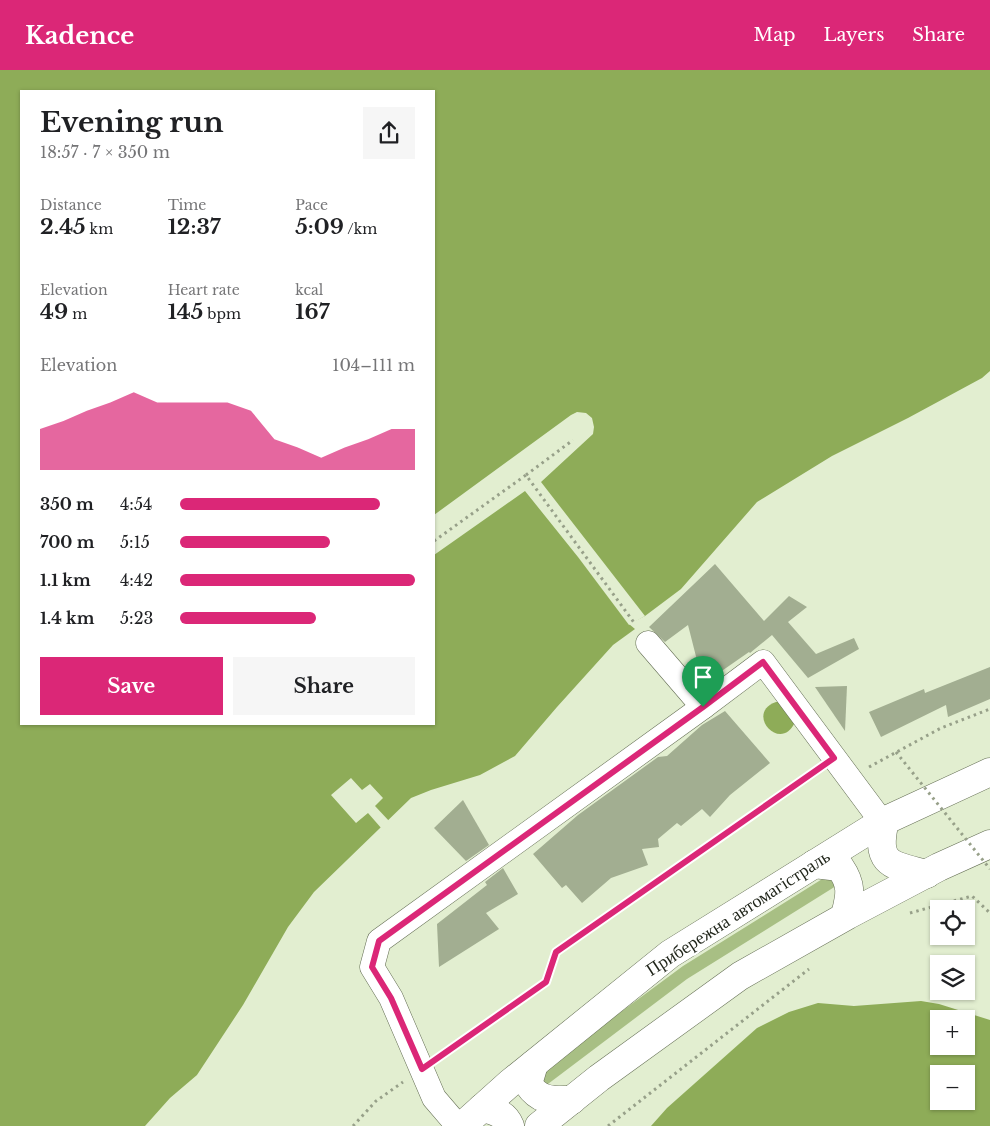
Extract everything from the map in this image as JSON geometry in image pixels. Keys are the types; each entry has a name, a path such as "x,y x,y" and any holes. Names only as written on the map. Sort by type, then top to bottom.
{"main road":[{"name":"Прибережна автомагістраль","path":"472,1117 534,1064 670,954 884,821 990,772"},
{"path":"884,821 881,850 887,859 901,868 927,874"},
{"path":"540,1126 599,1078 740,976 845,916 990,844"},
{"path":"814,864 840,867 848,878 850,890 845,916"},
{"path":"534,1064 528,1084 538,1096 551,1100 572,1100"},
{"path":"472,1117 500,1113 508,1120 510,1126"}],"street":[{"path":"648,643 703,707"},
{"path":"458,1126 434,1098 391,998 372,967 379,941 763,662 849,778 884,821"}],"path":[{"path":"435,540 573,440"},
{"path":"526,475 648,643"},
{"path":"849,778 942,728 990,710"},
{"path":"896,752 990,869"},
{"path":"353,1126 376,1101 546,982 556,952 834,758"},
{"path":"905,914 972,896 990,914"},
{"path":"608,1126 810,968"}],"shaded area":[{"path":"0,70 990,70 990,371 982,378 908,418 832,456 757,502 681,589 645,616 629,624 635,629 613,645 515,756 480,775 411,798 314,892 288,927 243,1005 197,1075 170,1098 145,1126 0,1126"},
{"path":"776,702 781,702 795,722 789,731 782,734 774,733 764,722 764,714 767,707"},
{"path":"835,871 844,881 687,979 540,1090 533,1077 683,966"},
{"path":"921,1001 958,1010 930,1010 930,1055 975,1055 975,1015 990,1020 990,1126 651,1126 667,1108 757,1028 789,1012 818,1003 854,1006"}],"pier":[{"path":"577,412 586,413 592,418 593,434 541,482 645,616 629,625 525,491 435,554 435,514"},
{"path":"351,778 362,790 370,784 383,798 375,806 390,822 382,829 368,813 356,823 331,795"}],"building":[{"path":"715,564 764,621 789,596 807,607 788,622 816,654 854,638 859,649 808,678 772,635 750,653 703,684 688,625 665,642 649,627"},
{"path":"990,667 990,699 948,717 946,705 881,737 869,712 924,689 925,693"},
{"path":"847,686 845,731 815,687"},
{"path":"725,711 770,763 730,795 710,817 702,809 681,826 677,823 658,839 659,847 642,849 648,865 611,878 582,903 566,885 562,888 533,854 578,815 658,757 667,756 702,725"},
{"path":"463,800 489,845 466,861 434,828"},
{"path":"503,868 518,894 486,913 499,929 439,967 437,924 487,885 485,882"}],"route":[{"path":"763,662 834,758 556,952 546,982 422,1069 391,998 372,967 379,941 703,707 763,662"}]}
